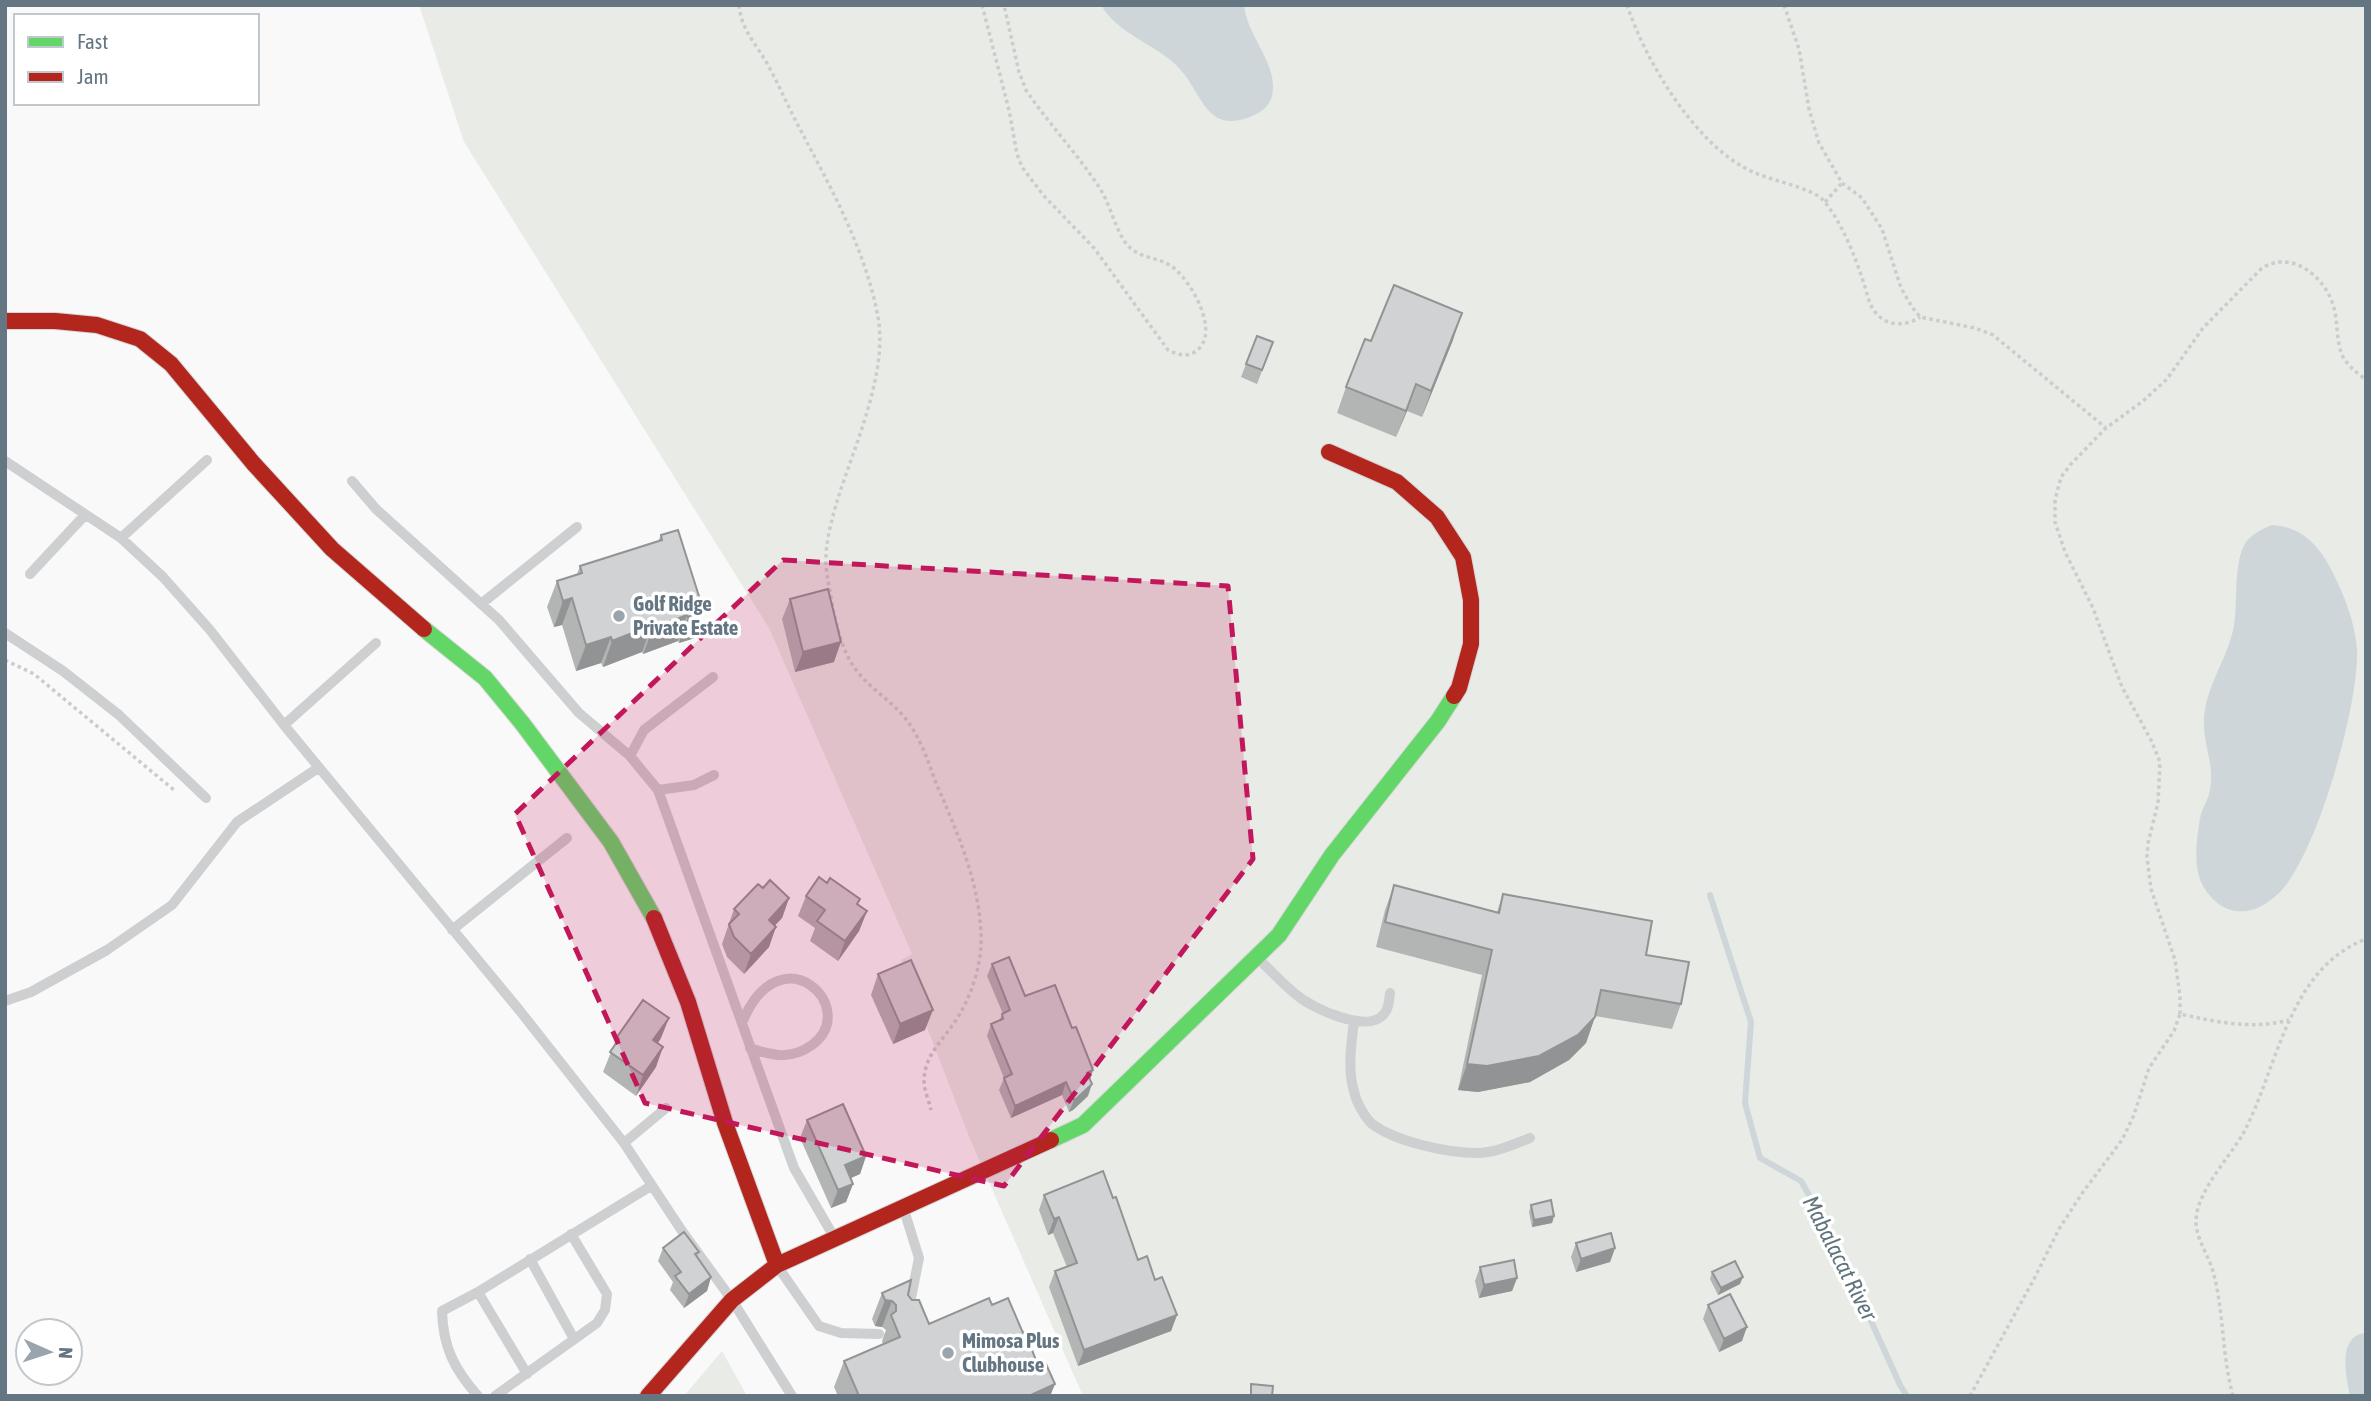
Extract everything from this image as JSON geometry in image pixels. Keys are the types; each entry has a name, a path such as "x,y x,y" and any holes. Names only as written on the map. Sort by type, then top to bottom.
{"street":[{"path":"5,321 55,321 97,325 140,339 171,364 253,463 332,549 400,610 485,678 522,723 611,842 655,919 688,1002 725,1123 777,1265"},
{"path":"648,1396 732,1300 777,1265 1083,1125 1279,935 1332,855 1438,721 1459,688 1471,644 1471,600 1463,557 1437,517 1397,482 1329,452"}],"lane":[{"path":"121,538 206,460"},
{"path":"5,461 121,538 163,578 210,630 318,768 624,1143 651,1186 732,1300 792,1396"},
{"path":"352,481 376,509 499,620 579,713 630,756 658,790 794,1168 835,1238"},
{"path":"30,575 85,514"},
{"path":"481,604 577,527"},
{"path":"5,633 63,671 110,708 204,794"},
{"path":"284,725 376,643"},
{"path":"630,756 644,730 713,677"},
{"path":"5,1001 31,992 107,950 172,905 237,822 318,768"},
{"path":"658,790 694,785 714,775"},
{"path":"452,930 567,838"},
{"path":"1257,958 1298,996 1316,1007 1354,1021 1380,1018 1386,1012 1391,993"},
{"path":"742,1023 757,994 778,980 800,979 810,984 824,1000 827,1021 824,1032 808,1048 796,1054 782,1056 750,1048"},
{"path":"1354,1021 1349,1062 1355,1097 1369,1122 1391,1134 1419,1144 1480,1153 1530,1138"},
{"path":"624,1143 666,1108"},
{"path":"478,1396 456,1368 443,1335 442,1311 478,1292 651,1186"},
{"path":"903,1207 919,1258 912,1303 906,1319"},
{"path":"495,1396 597,1323 606,1310 607,1294 571,1234"},
{"path":"530,1259 574,1339"},
{"path":"777,1265 819,1326 841,1333 879,1334"},
{"path":"478,1292 527,1374"}],"path":[{"path":"738,5 745,29 770,68 843,214 873,293 881,342 879,360 868,405 833,514 827,541 826,570 844,648 858,673 899,709 923,748 958,830 978,901 981,935 979,960 971,987 956,1020 932,1052 926,1065 924,1083 931,1110"},
{"path":"982,5 1022,167 1044,196 1094,248 1168,350 1177,355 1188,355 1197,351 1205,337 1206,327 1197,299 1188,284 1170,266 1137,253 1125,242 1100,187 1026,90 1019,72 1004,5"},
{"path":"1627,5 1665,87 1706,136 1745,168 1811,192 1825,202 1849,248 1873,310 1887,322 1898,324 1920,317 1975,328 1993,335 2106,428"},
{"path":"1784,5 1799,49 1809,109 1819,143 1842,183 1861,198 1882,229 1901,288 1920,317"},
{"path":"1825,202 1842,183"},
{"path":"1970,1396 2059,1229 2122,1140 2134,1115 2149,1068 2174,1031 2180,1014 2175,960 2151,889 2148,866 2148,842 2160,786 2160,762 2122,687 2093,608 2065,552 2055,522 2054,500 2061,478 2106,428 2143,401 2167,379 2203,328 2269,263 2295,262 2319,281 2334,306 2343,357 2350,368 2366,380"},
{"path":"5,660 34,674 135,755 172,790 204,794"},
{"path":"2233,1396 2225,1360 2214,1275 2196,1222 2198,1206 2252,1114 2289,1020 2309,985 2340,953 2366,939"},
{"path":"2180,1014 2251,1026 2273,1025 2289,1020"}],"highlighted area":[{"path":"783,560 1228,586 1253,859 1004,1186 645,1103 515,814"}],"shaded area":[{"path":"419,5 2366,5 2366,1396 1083,1396 970,1139 901,960 912,954 769,628 464,142"},
{"path":"1101,5 1244,5 1246,17 1271,73 1273,84 1269,103 1257,114 1235,121 1223,120 1213,115 1176,65 1117,24"},
{"path":"2272,525 2302,535 2317,548 2329,565 2352,621 2357,650 2356,674 2333,778 2307,848 2293,875 2269,902 2248,911 2236,911 2225,908 2211,897 2201,882 2197,866 2196,848 2201,814 2209,795 2211,780 2205,738 2205,708 2234,626 2242,550 2251,537"},
{"path":"2366,1333 2366,1396 2350,1396 2346,1368 2347,1349 2351,1341"},
{"path":"722,1351 747,1396 684,1396"}],"building":[{"path":"1394,285 1462,313 1431,391 1416,384 1406,411 1346,387 1365,339 1371,341"},
{"path":"1257,336 1273,342 1262,370 1246,364"},
{"path":"678,530 704,612 688,617 687,615 653,628 652,625 612,641 611,637 586,645 572,598 563,601 557,581 582,573 580,566 662,540 661,535"},
{"path":"828,589 841,642 803,652 790,599"},
{"path":"819,877 827,883 830,878 860,899 857,904 867,911 845,941 817,921 825,910 806,896"},
{"path":"770,880 789,898 769,920 776,927 751,954 734,937 729,924 739,914 734,909 758,884 763,888"},
{"path":"1394,885 1499,913 1503,894 1652,921 1646,955 1689,962 1681,1004 1601,990 1595,1017 1578,1035 1539,1056 1487,1066 1467,1064 1492,950 1385,922"},
{"path":"1009,957 1025,996 1055,985 1072,1028 1076,1027 1093,1070 1087,1073 1092,1084 1074,1100 1066,1082 1015,1106 1004,1078 1012,1074 991,1024 1003,1019 1002,1014 1010,1010 992,964"},
{"path":"911,960 933,1010 900,1024 878,974"},
{"path":"643,1000 669,1018 653,1040 663,1047 643,1075 610,1052 619,1039 617,1037"},
{"path":"843,1104 866,1156 845,1165 853,1184 838,1190 807,1120"},
{"path":"1103,1171 1113,1198 1116,1197 1138,1260 1147,1256 1155,1280 1162,1277 1177,1315 1084,1350 1055,1271 1077,1263 1059,1217 1054,1219 1044,1195"},
{"path":"1551,1200 1554,1216 1534,1220 1531,1205"},
{"path":"684,1232 699,1252 695,1254 711,1277 689,1294 675,1276 681,1272 663,1248"},
{"path":"1611,1233 1615,1248 1581,1259 1576,1243"},
{"path":"1514,1260 1517,1278 1484,1285 1480,1267"},
{"path":"1735,1261 1743,1277 1721,1288 1712,1272"},
{"path":"911,1280 908,1295 912,1300 919,1300 929,1324 989,1298 992,1305 1008,1298 1039,1368 1046,1364 1055,1384 1031,1396 859,1396 844,1361 900,1337 891,1315 896,1311 896,1305 885,1300 882,1293"},
{"path":"1730,1294 1747,1327 1724,1339 1708,1305"},
{"path":"1251,1384 1273,1386 1272,1396 1251,1396"}],"waterway":[{"name":"Mabalacat River","path":"1710,895 1751,1022 1745,1103 1760,1158 1801,1181 1834,1239 1907,1396"}],"traffic: fast":[{"path":"424,629 485,678 522,723 611,842 654,918"},
{"path":"1051,1140 1083,1125 1279,935 1332,855 1438,721 1454,696"}],"traffic: jam":[{"path":"5,321 55,321 97,325 140,339 171,364 253,463 332,549 424,629"},
{"path":"1329,452 1397,482 1437,517 1463,557 1471,600 1471,644 1459,688 1454,696"},
{"path":"654,918 688,1002 725,1123 777,1265"},
{"path":"648,1396 732,1300 777,1265 1051,1140"}],"place":[{"name":"Golf Ridge Private Estate","path":"619,616"},
{"name":"Mimosa Plus Clubhouse","path":"948,1353"}]}
